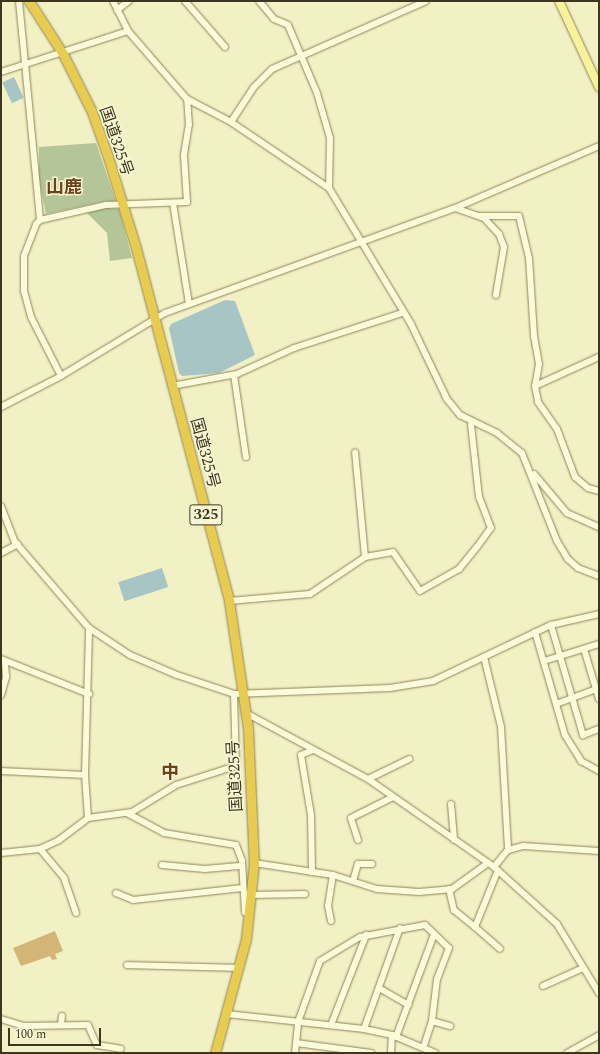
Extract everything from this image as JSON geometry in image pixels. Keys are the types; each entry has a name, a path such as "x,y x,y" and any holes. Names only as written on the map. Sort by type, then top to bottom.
{"highway":[{"name":"国道325号","path":"29,1 63,54 92,112 122,205 155,318 229,601 246,713 254,863 252,894 239,968 215,1053"}],"main road":[{"path":"559,1 599,87"}],"street":[{"path":"19,1 40,220 24,256 24,290 31,317 61,376"},
{"path":"113,1 128,31 187,99 231,122 329,188 431,363 447,399 472,424 510,442 522,453 530,469 558,541 568,559 578,568 599,576"},
{"path":"185,1 226,46"},
{"path":"259,1 274,19 288,25 317,93 330,138 329,188"},
{"path":"231,122 254,87 272,69 300,55 355,34 426,1"},
{"path":"117,10 128,2"},
{"path":"1,72 63,54 128,31"},
{"path":"40,220 106,204 122,205 187,202 184,155 189,125 187,99"},
{"path":"1,407 61,376 155,318 189,304 361,243 454,208 599,146"},
{"path":"173,203 189,304"},
{"path":"454,208 479,216 519,216 529,258 534,336 539,364 535,386 538,402 557,429 575,477 588,488 599,491"},
{"path":"479,216 499,234 504,247 496,295"},
{"path":"172,386 234,375 294,348 402,313"},
{"path":"535,386 599,357"},
{"path":"234,375 246,458"},
{"path":"229,601 310,594 365,557 393,552 420,591 459,569 491,528 479,497 472,424"},
{"path":"355,452 365,557"},
{"path":"530,469 567,512 599,527"},
{"path":"1,506 18,544 89,628 130,655 177,675 234,694 390,688 433,681 551,625 599,614"},
{"path":"1,553 18,544"},
{"path":"551,625 583,735 599,729"},
{"path":"88,818 85,775 89,694 89,628"},
{"path":"535,632 565,735 575,754 599,771"},
{"path":"544,661 599,644"},
{"path":"584,649 598,688 599,699"},
{"path":"475,927 496,869 508,850 501,727 484,656"},
{"path":"3,660 89,694"},
{"path":"1,695 6,677 3,660"},
{"path":"556,704 598,688"},
{"path":"1,853 40,849 59,840 88,818 127,813 176,785 236,766 234,694"},
{"path":"246,713 368,779 496,869 557,924 599,993"},
{"path":"312,872 311,815 301,755 313,750"},
{"path":"368,779 409,759"},
{"path":"1,770 85,775"},
{"path":"358,840 351,818 393,797"},
{"path":"451,804 454,840"},
{"path":"127,813 164,834 234,844 238,849 242,866 242,888 245,912 249,915"},
{"path":"508,850 532,846 599,851"},
{"path":"40,849 64,878 76,913"},
{"path":"254,863 333,875 353,882 394,892 449,889 488,863"},
{"path":"353,882 358,864 372,864"},
{"path":"162,865 205,869 242,866"},
{"path":"331,922 328,906 333,875"},
{"path":"116,893 133,900 242,888"},
{"path":"449,889 454,910 500,949"},
{"path":"252,894 305,894"},
{"path":"294,1053 298,1022 320,961 366,936 400,928 425,925 449,948 437,979 432,1021 423,1048"},
{"path":"364,1029 400,928"},
{"path":"391,1053 394,1036 408,1005 434,934"},
{"path":"331,1025 366,936"},
{"path":"127,965 239,968"},
{"path":"543,986 583,968"},
{"path":"379,988 408,1005"},
{"path":"226,1014 364,1029 394,1036 435,1053"},
{"path":"61,1025 62,1016"},
{"path":"1,1019 24,1026 88,1025 97,1045 109,1050 121,1048"},
{"path":"432,1021 450,1026"},
{"path":"567,1053 599,1034"},
{"path":"296,1043 371,1053"}],"green space":[{"path":"96,143 116,202 106,201 46,214 39,180 39,147"},
{"path":"106,208 119,209 132,258 110,261 107,233 86,212"}],"water":[{"path":"14,77 24,98 12,103 2,82"},
{"path":"225,300 235,301 255,355 219,373 182,376 179,373 169,328 171,324"},
{"path":"162,568 168,587 124,601 118,582"}],"building":[{"path":"55,931 63,951 55,954 57,959 52,960 50,956 21,966 13,948"}],"district":[{"name":"山鹿","path":"64,188"},
{"name":"中","path":"170,773"}]}
